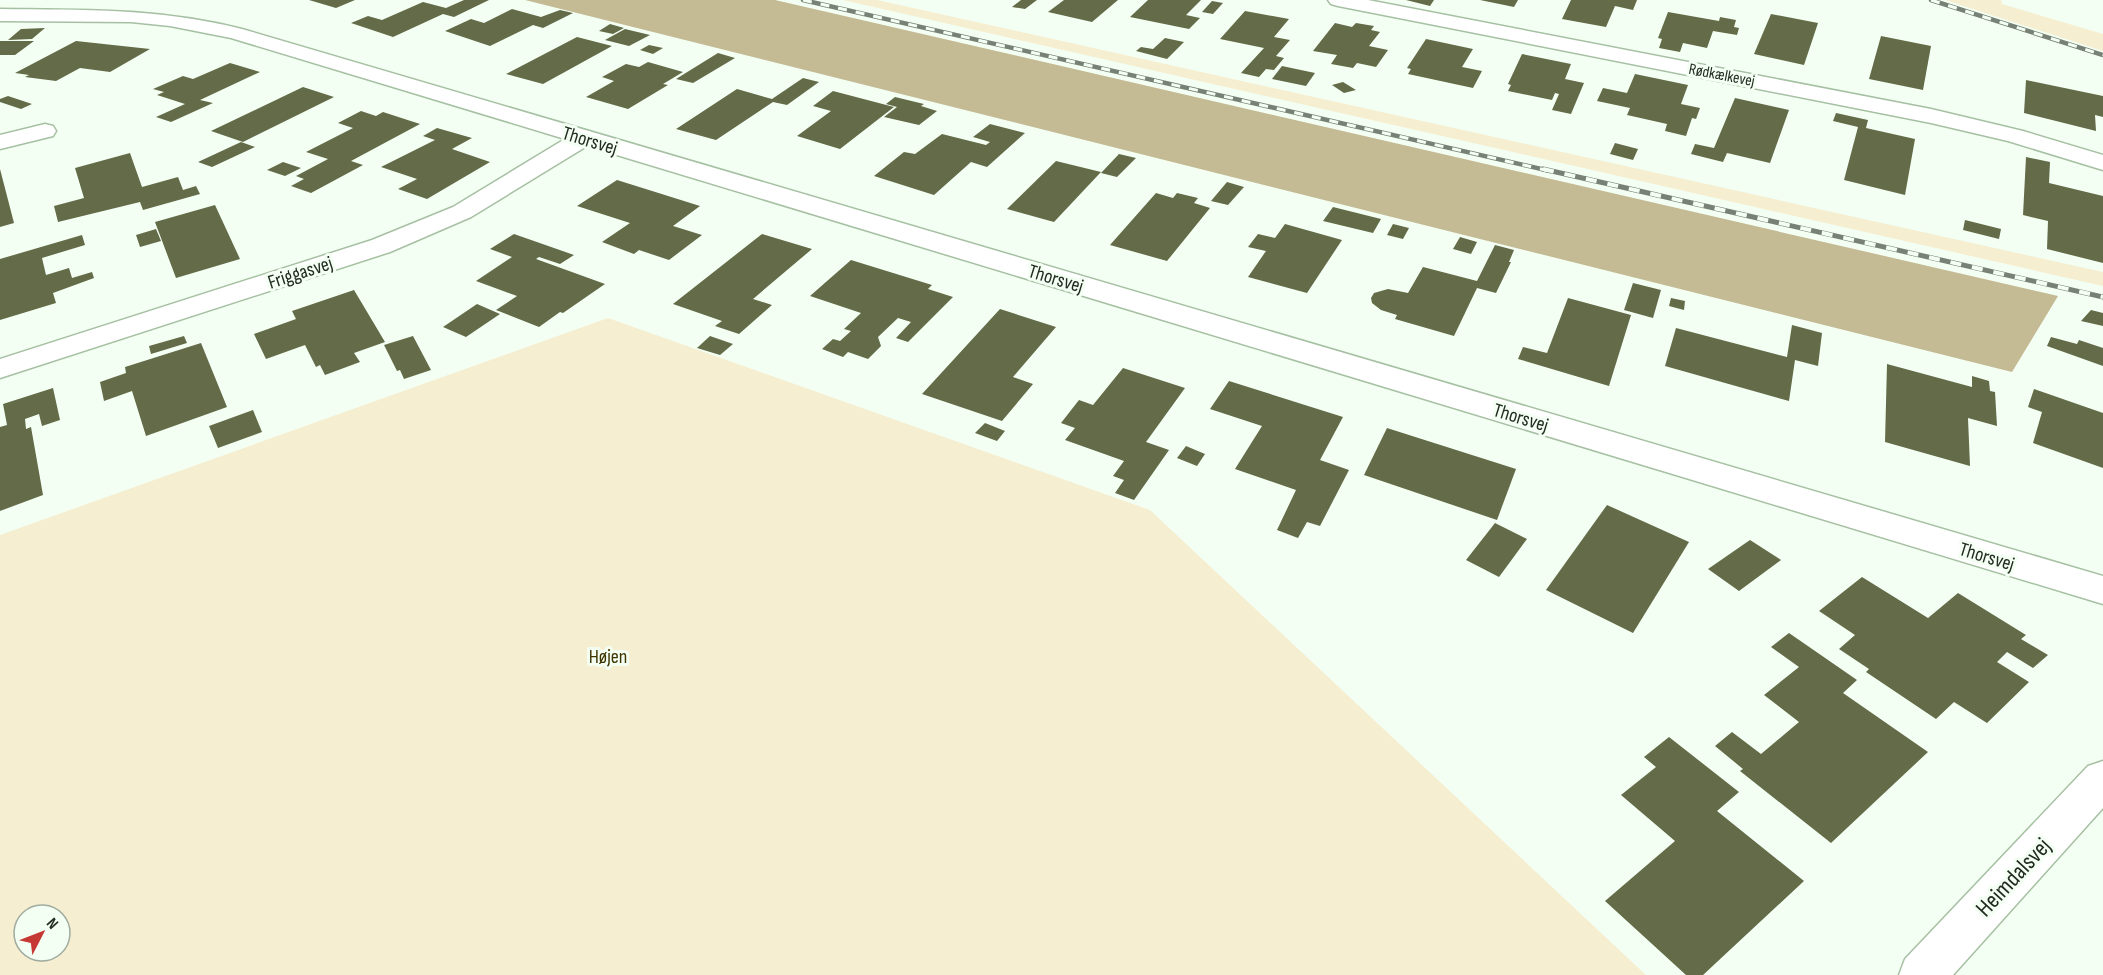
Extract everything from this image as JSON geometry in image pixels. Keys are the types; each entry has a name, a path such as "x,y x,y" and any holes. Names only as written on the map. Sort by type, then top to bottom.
{"street":[{"name":"Rødkælkevej","path":"1338,0 1931,116 2015,136 2103,163"},
{"name":"Thorsvej","path":"0,15 131,16 170,20 235,33 2103,590"},
{"path":"0,142 45,131"},
{"name":"Friggasvej","path":"0,369 381,246 462,212 584,138"},
{"name":"Heimdalsvej","path":"1922,975 2103,779"}],"green space":[{"path":"843,0 877,0 2103,272 2103,286"},
{"path":"1945,0 2001,0 2002,4 2103,34 2103,51"},
{"name":"Højen","path":"608,318 1150,510 1646,975 0,975 0,535"}],"shaded area":[{"path":"525,0 775,0 2058,296 2012,372"}],"building":[{"path":"309,0 355,0 336,8"},
{"path":"464,0 489,0 454,17 443,14 393,37 351,23 368,16 382,20 423,2 446,8"},
{"path":"1021,0 1037,0 1025,9 1012,7"},
{"path":"1064,0 1118,0 1092,22 1048,12"},
{"path":"1148,0 1201,0 1186,15 1200,18 1189,29 1130,17"},
{"path":"1406,0 1434,0 1430,6"},
{"path":"1480,0 1518,0 1514,7"},
{"path":"1571,0 1637,0 1633,10 1615,6 1606,27 1562,19"},
{"path":"1212,1 1223,3 1213,14 1202,12"},
{"path":"512,9 541,17 560,10 573,13 543,28 533,25 490,46 445,31 471,19 484,23"},
{"path":"1245,11 1289,19 1274,37 1290,40 1276,56 1284,58 1274,70 1266,69 1259,77 1241,73 1264,48 1220,39"},
{"path":"1668,12 1719,21 1720,17 1736,20 1734,27 1739,28 1737,35 1713,31 1707,48 1683,43 1680,52 1659,48 1662,39 1658,38"},
{"path":"1771,14 1818,23 1804,65 1754,54"},
{"path":"1335,23 1352,27 1356,23 1374,26 1371,30 1380,32 1369,46 1388,50 1376,67 1357,63 1353,68 1331,64 1337,55 1313,51"},
{"path":"610,24 624,28 613,34 599,31"},
{"path":"45,28 32,39 8,40 21,29"},
{"path":"625,29 650,35 629,46 605,40"},
{"path":"1881,36 1931,46 1923,90 1869,79"},
{"path":"577,37 612,46 543,84 506,74"},
{"path":"1165,38 1184,42 1167,59 1136,51 1141,47 1153,49"},
{"path":"1426,39 1473,49 1462,67 1482,71 1473,88 1408,74 1411,69 1407,68"},
{"path":"0,41 34,41 15,55 0,55"},
{"path":"76,41 150,49 110,72 80,68 56,81 25,77 29,75 15,73"},
{"path":"649,45 663,48 653,54 640,50"},
{"path":"718,53 735,58 693,83 676,79"},
{"path":"1522,54 1571,64 1565,79 1584,83 1571,114 1552,110 1559,94 1555,93 1552,100 1508,91 1511,85 1508,84"},
{"path":"648,62 683,72 663,84 668,85 628,109 586,97 614,81 602,77 626,64 639,67"},
{"path":"230,63 260,72 200,100 213,103 171,122 156,117 185,104 157,95 164,92 153,89 183,76 193,79"},
{"path":"1282,66 1315,73 1306,86 1272,79"},
{"path":"1635,74 1688,85 1681,104 1700,108 1696,119 1692,118 1686,136 1665,131 1667,124 1627,115 1630,108 1597,101 1603,88 1627,93"},
{"path":"803,78 819,82 787,105 773,102 716,140 676,129 737,89 772,99"},
{"path":"2026,80 2103,96 2103,117 2095,115 2096,131 2024,113"},
{"path":"1343,82 1356,90 1344,93 1332,85"},
{"path":"303,87 334,97 243,142 211,131"},
{"path":"833,91 894,107 840,149 797,136 831,111 813,106"},
{"path":"8,96 32,104 21,109 0,102 0,99"},
{"path":"895,97 924,104 921,106 937,111 919,125 884,117 897,107 886,104"},
{"path":"1735,98 1789,110 1770,163 1727,153 1723,162 1691,154 1695,144 1714,148"},
{"path":"361,111 376,116 383,112 420,124 351,161 363,165 311,193 291,186 304,179 296,176 328,159 306,152 353,128 338,123"},
{"path":"1836,113 1868,120 1866,128 1915,139 1905,195 1844,180 1858,127 1833,121"},
{"path":"990,124 1025,133 987,167 971,162 934,195 874,176 904,152 915,154 942,134 986,145 990,142 973,137"},
{"path":"437,128 472,138 452,149 490,162 427,199 398,189 417,179 381,167 435,140 423,136"},
{"path":"241,142 255,147 212,167 198,162"},
{"path":"1615,143 1638,149 1633,160 1610,154"},
{"path":"130,153 142,187 178,177 183,190 196,186 200,194 143,210 140,202 58,222 54,206 84,198 75,168"},
{"path":"1119,154 1136,158 1117,177 1101,173"},
{"path":"2026,157 2050,162 2049,183 2103,196 2103,263 2047,249 2048,221 2023,215"},
{"path":"1056,161 1101,172 1054,222 1007,209"},
{"path":"283,162 301,168 285,176 267,170"},
{"path":"0,169 14,223 0,227"},
{"path":"617,180 700,206 673,226 702,235 669,260 639,250 634,254 602,242 630,223 577,206"},
{"path":"1227,182 1244,187 1228,205 1211,201"},
{"path":"1156,193 1173,198 1177,193 1198,198 1194,203 1210,208 1167,261 1110,245"},
{"path":"215,205 240,259 176,278 155,222"},
{"path":"1333,207 1381,219 1373,233 1323,221"},
{"path":"1965,220 2001,229 1999,239 1963,230"},
{"path":"1285,224 1342,240 1307,293 1248,277 1266,251 1248,247 1258,234 1275,238"},
{"path":"1393,224 1409,228 1403,239 1387,235"},
{"path":"156,229 161,241 140,247 136,235"},
{"path":"514,234 574,255 560,264 539,257 536,259 605,284 539,327 496,310 517,296 476,281 512,257 490,249"},
{"path":"762,234 812,249 753,299 772,305 739,334 715,326 722,321 673,304"},
{"path":"82,235 85,245 42,258 46,275 69,268 72,278 92,272 94,278 53,293 56,303 0,320 0,259"},
{"path":"1460,237 1477,242 1471,254 1453,249"},
{"path":"1495,245 1514,250 1509,262 1511,262 1496,293 1477,288 1454,336 1395,319 1397,315 1381,310 1372,303 1371,298 1374,293 1388,289 1408,293 1423,267 1477,281"},
{"path":"851,260 932,285 928,289 953,297 908,342 896,338 911,322 898,318 878,337 881,346 868,359 848,352 843,357 822,349 833,339 840,341 851,331 844,329 861,313 810,296"},
{"path":"1633,283 1661,290 1653,318 1624,310"},
{"path":"354,290 385,342 354,353 360,362 325,375 320,365 316,367 305,345 266,359 254,334 296,319 292,311"},
{"path":"1568,298 1631,315 1609,386 1518,359 1523,347 1547,353"},
{"path":"1671,298 1685,301 1684,310 1669,306"},
{"path":"477,304 500,314 466,337 443,327"},
{"path":"1000,309 1056,327 1013,377 1033,384 1002,421 922,394"},
{"path":"2091,310 2103,313 2103,326 2081,321"},
{"path":"1792,325 1822,333 1818,366 1795,360 1789,401 1665,366 1676,328 1787,357"},
{"path":"184,336 187,343 151,354 149,346"},
{"path":"413,336 431,370 404,379 400,370 397,371 384,345"},
{"path":"710,336 733,344 720,355 697,348"},
{"path":"2051,337 2077,344 2079,340 2103,348 2103,366 2047,346"},
{"path":"201,343 227,407 146,436 132,391 104,401 100,382 126,373 125,367"},
{"path":"1887,364 1972,387 1972,376 1989,381 1990,391 1995,392 1997,426 1968,418 1970,466 1885,442"},
{"path":"1123,368 1185,388 1146,442 1169,450 1134,500 1115,493 1124,480 1113,476 1124,461 1065,440 1075,428 1061,423 1079,400 1093,405"},
{"path":"1229,381 1343,417 1320,460 1349,470 1320,526 1307,522 1298,538 1277,530 1296,490 1235,469 1262,426 1210,409"},
{"path":"53,388 60,420 42,426 39,414 25,419 26,429 31,427 43,495 0,511 0,427 7,425 3,404"},
{"path":"2034,389 2103,413 2103,468 2033,443 2042,412 2028,407"},
{"path":"253,410 262,432 218,448 209,426"},
{"path":"985,423 1005,431 997,441 975,433"},
{"path":"1387,428 1516,469 1497,520 1364,475"},
{"path":"1186,446 1205,454 1197,466 1177,458"},
{"path":"1607,505 1689,542 1633,633 1546,590"},
{"path":"1495,523 1527,539 1499,577 1466,560"},
{"path":"1750,540 1781,560 1739,591 1708,569"},
{"path":"1862,577 1928,618 1958,593 2026,635 2021,639 2048,655 2033,668 2007,652 1997,662 2029,682 1987,723 1954,702 1936,719 1866,672 1869,669 1839,649 1855,635 1819,611"},
{"path":"1789,633 1857,680 1843,693 1928,752 1831,843 1740,771 1743,769 1715,746 1732,732 1761,754 1799,722 1764,695 1799,667 1771,647"},
{"path":"1669,737 1739,792 1717,811 1804,881 1703,975 1686,975 1605,901 1675,841 1621,795 1656,767 1644,757"}],"railway":[{"path":"803,0 1550,171"},
{"path":"1931,0 2103,55"},
{"path":"1543,169 2103,297"}]}
